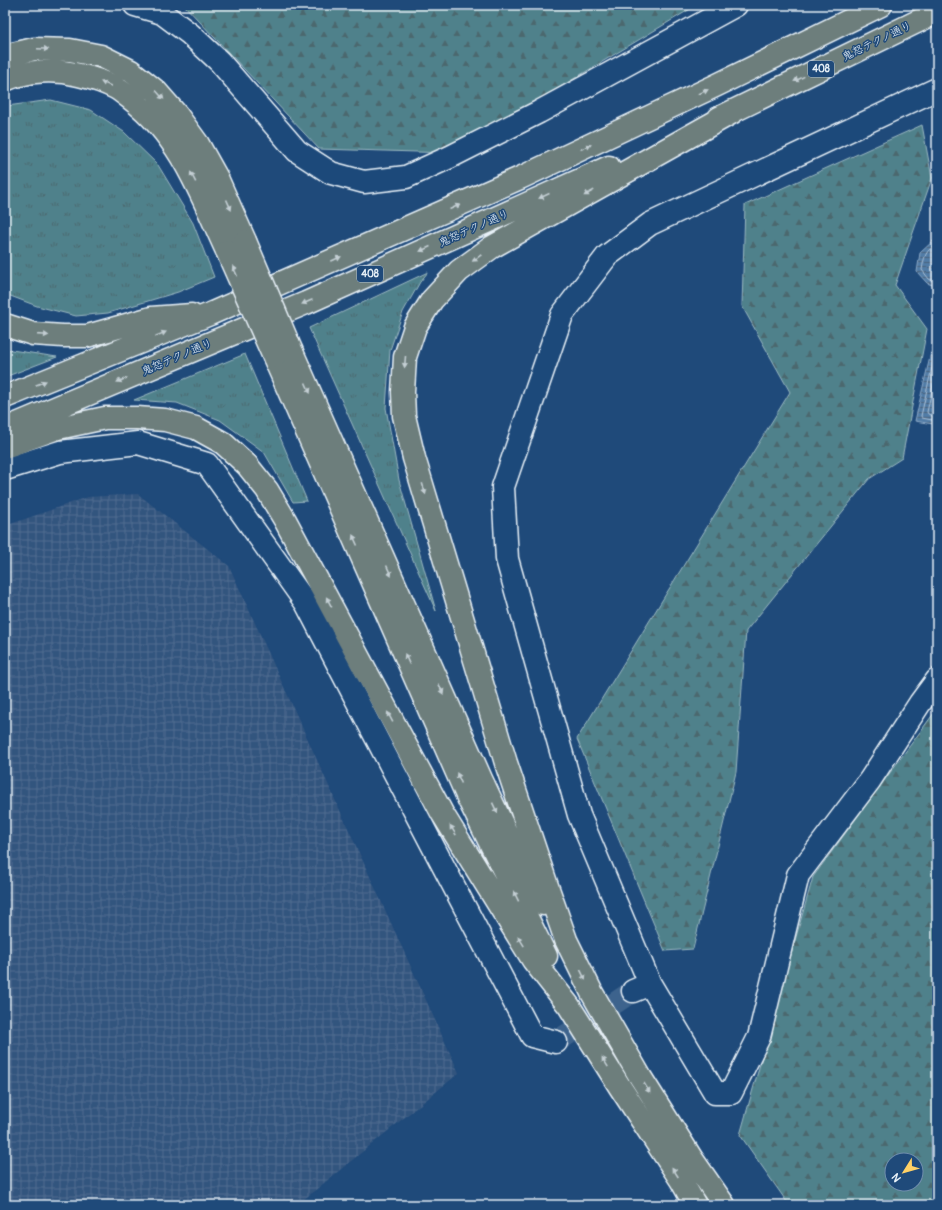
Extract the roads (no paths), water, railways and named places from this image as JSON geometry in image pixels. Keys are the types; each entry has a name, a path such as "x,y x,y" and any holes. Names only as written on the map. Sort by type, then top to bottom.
{"highway":[{"name":"408","path":"5,398 210,314 520,178 715,86 881,5"},
{"name":"鬼怒テクノ通り","path":"5,429 306,303 733,112 937,12"},
{"path":"5,56 34,49 70,50 101,56 131,71 156,90 177,115 198,144 217,178 236,246 469,800 569,1006 620,1088 681,1180 695,1205"},
{"path":"5,80 34,71 68,72 94,78 117,88 141,107 160,126 179,152 195,182 236,246"},
{"path":"724,1205 692,1159 641,1078 592,993 566,940 506,763 414,458 404,416 403,392 405,357 415,327 432,300 459,271 492,248 733,112"},
{"path":"5,325 33,334 87,336 151,318 210,314"},
{"path":"283,355 533,890 566,940"},
{"path":"5,447 58,428 105,418 164,420 196,428 223,443 247,465 267,490 285,520 442,813 533,960 569,1006"}],"street":[{"path":"136,5 162,13 190,34 219,61 297,151 332,173 364,182 406,177 450,157 539,112 736,5"},
{"path":"937,89 650,224 607,256 562,315 503,487 507,559 579,815 641,987 715,1093 731,1093 759,1037 798,875 870,780 920,703 937,680"},
{"path":"5,469 60,452 138,442 207,464 306,603 532,1036 556,1042"}],"water":[{"path":"937,240 937,287 927,283 917,272 920,253 933,241"},
{"path":"937,327 937,422 933,424 915,421"}],"tunnel":[{"path":"556,1042 633,991"}]}
